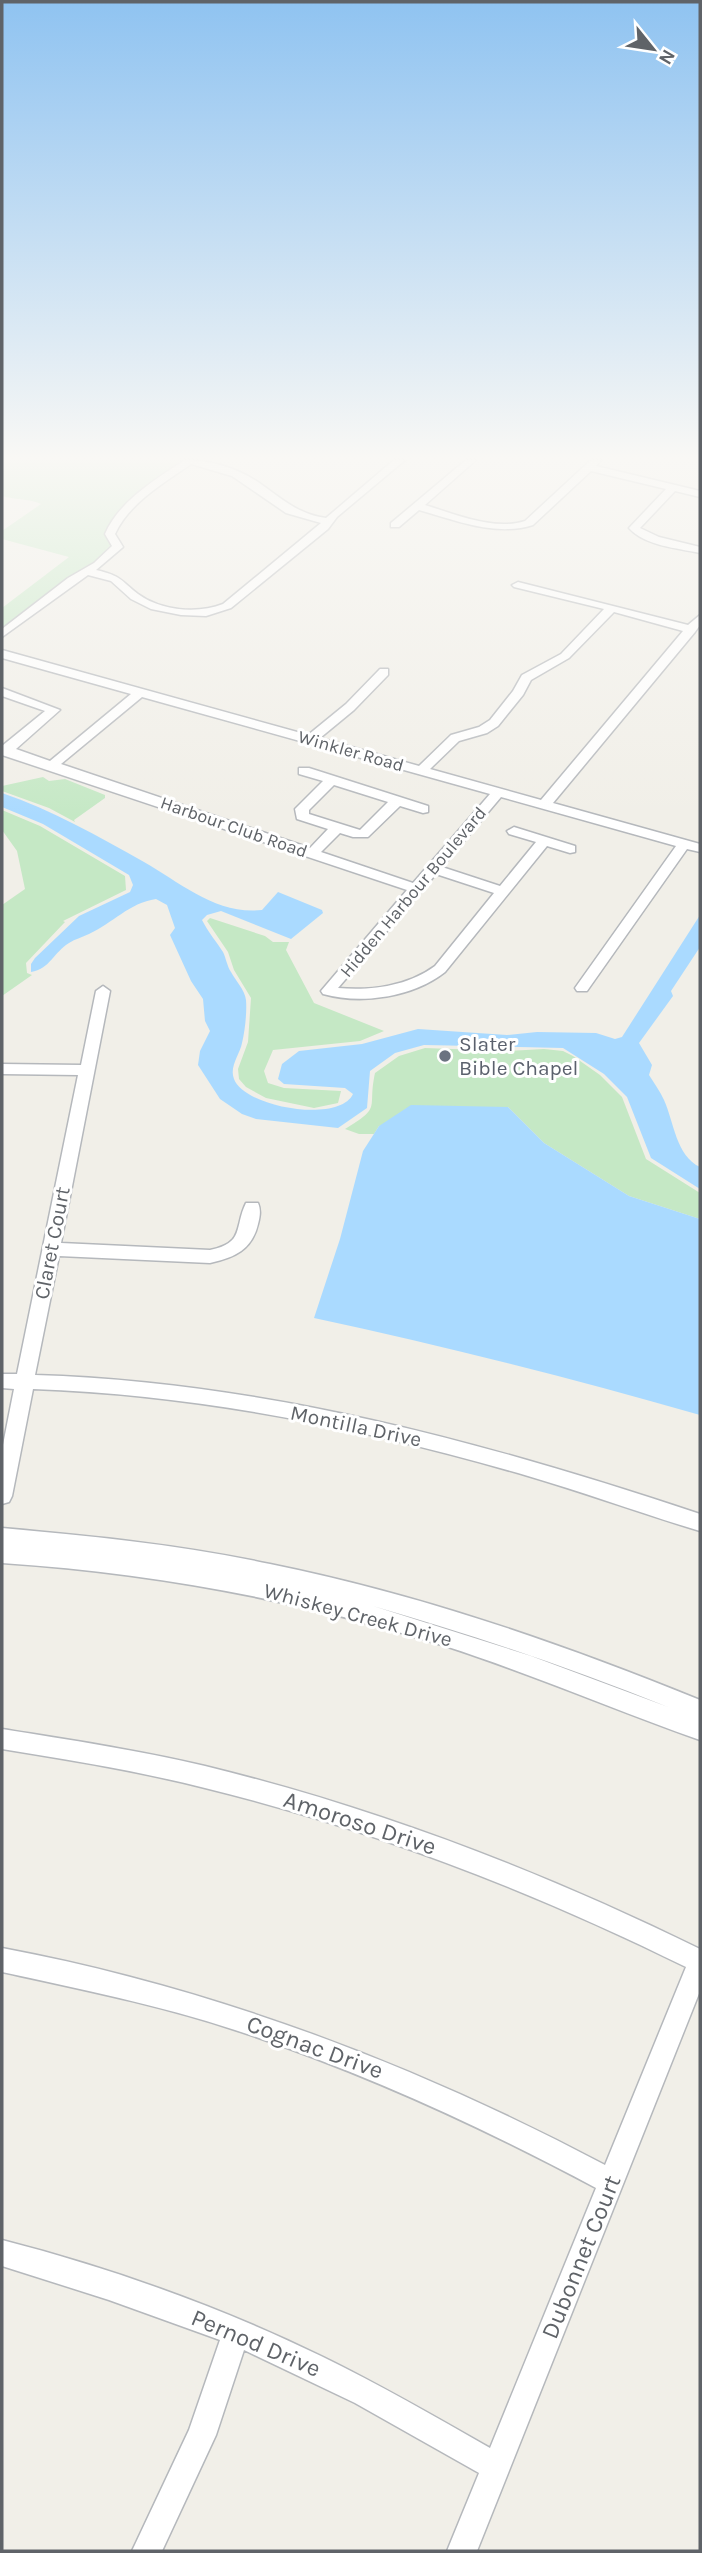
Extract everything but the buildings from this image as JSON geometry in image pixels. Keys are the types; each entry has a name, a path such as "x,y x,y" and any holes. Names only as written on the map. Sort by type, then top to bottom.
{"street":[{"path":"2,634 23,616 77,579"},
{"path":"116,579 141,601 184,613 210,613 227,606 260,579"},
{"path":"518,585 691,629"},
{"path":"421,771 455,738 483,730 494,723 519,692 526,678 565,656 612,608"},
{"path":"544,805 700,618"},
{"name":"Winkler Road","path":"2,654 700,848"},
{"path":"310,740 350,707 384,672"},
{"path":"2,692 54,710 4,751"},
{"path":"51,766 140,692"},
{"name":"Harbour Club Road","path":"4,751 417,889"},
{"path":"304,771 423,809"},
{"path":"331,780 302,809 302,816 363,834 397,801"},
{"name":"Hidden Harbour Boulevard","path":"498,792 435,869 328,990 339,995 359,995 427,980 440,969 503,891"},
{"path":"312,854 337,828"},
{"path":"514,831 570,849"},
{"path":"435,869 503,891 544,841"},
{"path":"582,988 684,844"},
{"name":"Claret Court","path":"2,1496 85,1070 103,991"},
{"path":"2,1069 85,1070"},
{"path":"51,1249 197,1258 217,1256 234,1250 246,1237 251,1223 252,1207"},
{"name":"Montilla Drive","path":"2,1381 177,1392 326,1418 495,1458 700,1524"},
{"name":"Whiskey Creek Drive","path":"2,1537 61,1540 184,1556 363,1595 515,1640 700,1710"},
{"name":"Whiskey Creek Drive","path":"2,1554 118,1563 167,1571 257,1588 357,1612 551,1672 700,1730"},
{"name":"Amoroso Drive","path":"2,1739 116,1758 204,1777 346,1816 455,1853 531,1883 603,1914 700,1962"},
{"name":"Cognac Drive","path":"2,1960 135,1989 233,2017 296,2039 451,2100 611,2182"},
{"name":"Dubonnet Court","path":"462,2551 700,1962"},
{"name":"Pernod Drive","path":"2,2253 168,2306 236,2333 382,2401 496,2467"},
{"path":"147,2551 202,2435 236,2333"}],"green space":[{"path":"40,579 78,579 2,637 2,608"},
{"path":"43,777 49,781 65,779 105,795 105,798 74,820 75,822 49,808 2,791 2,786"},
{"path":"2,810 40,826 125,876 126,890 63,921 65,922 26,963 27,973 32,975 2,996 2,905 25,889 17,851 2,830"},
{"path":"210,918 265,936 273,942 289,942 286,950 314,1003 384,1031 360,1041 273,1050 264,1071 268,1083 284,1088 341,1091 338,1103 314,1108 266,1098 246,1087 239,1079 238,1069 248,1042 251,998 234,970 228,952 207,921"},
{"path":"425,1048 506,1051 544,1049 563,1051 573,1056 600,1075 622,1097 646,1159 700,1193 700,1219 629,1196 544,1143 508,1107 379,1126 374,1134 359,1134 345,1129 369,1111 375,1073 399,1056"}],"water":[{"path":"2,793 74,824 214,903 229,908 262,910 278,892 322,910 323,913 291,939 221,911 207,915 202,920 223,952 246,1000 244,1033 234,1065 234,1079 241,1089 255,1097 292,1108 330,1108 344,1103 353,1094 345,1088 284,1084 278,1079 282,1064 299,1051 362,1044 418,1029 507,1035 537,1032 596,1033 615,1039 622,1037 700,915 700,947 671,991 673,996 639,1043 652,1065 649,1075 664,1100 681,1147 692,1162 700,1167 700,1189 651,1158 627,1097 604,1074 563,1048 424,1045 395,1053 370,1071 367,1108 338,1128 256,1119 242,1114 220,1099 198,1065 200,1051 210,1031 205,1021 203,999 191,981 170,935 175,928 167,905 156,899 129,909 98,930 69,943 47,964 31,972 31,964 35,958 79,916 130,892 133,885 129,875 43,824 2,807"},
{"path":"411,1105 508,1107 544,1143 629,1196 700,1219 700,1415 508,1363 314,1318 340,1239 363,1151 379,1126"}],"place":[{"name":"Slater Bible Chapel","path":"445,1056"}]}
